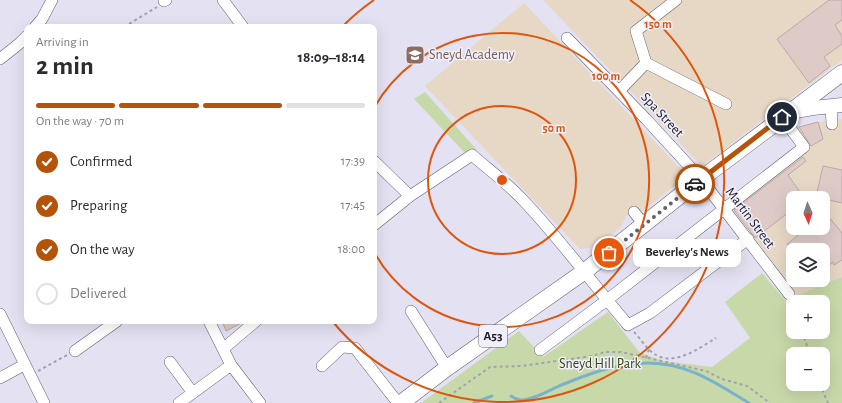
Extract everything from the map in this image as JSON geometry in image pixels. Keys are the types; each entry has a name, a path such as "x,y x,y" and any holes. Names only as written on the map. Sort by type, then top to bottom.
{"highway":[{"name":"A53","path":"400,403 447,368 586,271 701,179 842,73"}],"main road":[{"path":"786,115 813,108 837,106"}],"street":[{"path":"42,24 52,0"},
{"path":"223,0 241,24"},
{"path":"676,0 636,31 646,63 726,104"},
{"name":"Spa Street","path":"567,38 701,179"},
{"path":"0,59 24,39"},
{"path":"619,91 646,63"},
{"path":"832,124 837,106"},
{"path":"540,350 607,300 804,147 786,115"},
{"path":"377,223 410,196 472,155 522,198 586,271 607,300 628,325 650,313 748,239"},
{"path":"377,164 410,196"},
{"name":"Martin Street","path":"701,179 789,294"},
{"path":"634,212 644,225"},
{"path":"412,311 447,368"},
{"path":"0,314 44,403"},
{"path":"76,351 113,324"},
{"path":"210,324 231,365 260,403"},
{"path":"223,349 252,324"},
{"path":"322,366 342,347 355,348 400,403"},
{"path":"170,362 193,393"},
{"path":"0,378 24,365"},
{"path":"179,403 231,365"}],"path":[{"path":"129,24 165,1"},
{"path":"628,325 652,353 661,357 671,358 685,356 716,338"},
{"path":"646,358 649,349"},
{"path":"30,376 76,351"},
{"path":"439,403 490,367 522,366 592,356 605,352 621,352 706,371 722,379 747,386 770,403"},
{"path":"823,391 828,403"}],"shaded area":[{"path":"543,0 842,0 842,60 702,166"},
{"path":"524,3 687,176 644,210 634,212 626,216 621,227 595,247 580,249 425,86"},
{"path":"842,119 842,277 830,282 830,243 786,243 786,280 732,208 801,154 793,127 818,122"},
{"path":"791,287 817,287 797,295"}],"green space":[{"path":"425,92 477,150 464,152 414,99"},
{"name":"Sneyd Hill Park","path":"762,273 786,300 786,339 830,339 830,295 797,295 817,287 830,287 830,282 842,277 842,403 421,403 519,331 543,357 608,312 639,352 663,361 712,367 750,338 725,302"}],"building":[{"path":"829,0 842,0 842,20 835,25 842,36 842,44 824,57 830,66 809,83 777,39"},
{"path":"818,122 823,139 811,146 799,127"},
{"path":"803,157 806,161 788,175 799,191 786,191 786,214 755,238 734,210"},
{"path":"823,166 842,170 842,203 830,200 830,191 817,191"},
{"path":"830,218 842,233 842,260 834,265 833,262 830,264 830,243 788,243 799,235 830,235"},
{"path":"223,324 239,324 226,331"}],"waterway":[{"path":"511,396 517,399 526,400 592,373 636,363 648,363 676,366 689,370 749,403"},
{"path":"474,403 492,396"}],"way so far":[{"path":"609,253 695,184"}],"place":[{"name":"Sneyd Academy","path":"415,55"},
{"name":"Beverley's News","path":"609,253"}],"route":[{"path":"695,184 782,117"}]}
